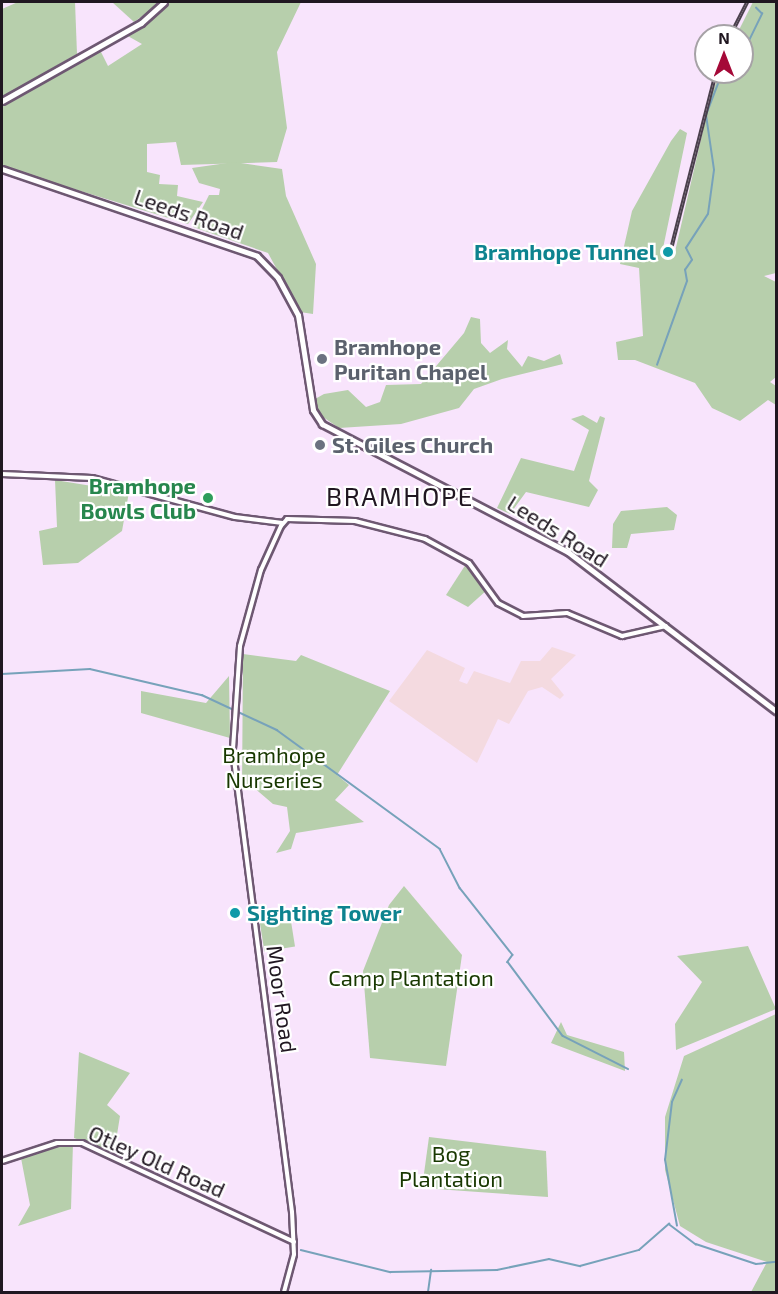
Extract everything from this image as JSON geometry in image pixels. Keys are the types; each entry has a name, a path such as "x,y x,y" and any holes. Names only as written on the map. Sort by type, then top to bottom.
{"highway":[{"path":"2,101 141,23 164,2"},
{"name":"Leeds Road","path":"2,169 256,256 278,278 298,315 316,420 568,552 777,711"}],"street":[{"path":"2,474 92,478 235,517 285,521 346,520 439,545 474,567 498,603 517,614 567,613 627,637 667,626"},
{"name":"Moor Road","path":"284,1293 295,1242 233,749 240,646 261,570 285,521"},
{"name":"Otley Old Road","path":"2,1161 57,1143 82,1143 295,1242"}],"shaded area":[{"path":"552,647 576,655 551,679 564,695 560,699 542,687 528,691 509,724 498,719 477,763 389,701 427,650 465,668 459,681 467,684 474,671 510,683 521,661 540,661"}],"green space":[{"path":"18,2 75,2 77,54 2,97 2,9"},
{"path":"112,2 162,2 134,22"},
{"path":"169,2 301,2 277,52 287,128 277,162 181,165 176,142 147,144 147,172 160,175 159,184 178,185 177,196 203,202 188,224 2,167 2,105 100,50 108,66 142,44 126,35"},
{"path":"753,2 776,2 776,273 764,276 776,282 776,377 770,382 776,386 776,405 768,400 740,421 712,408 695,383 635,360 618,360 616,342 643,336 639,268 620,264 632,211 671,141 680,129 687,133 662,253 674,256 716,84 754,84 754,24 742,24"},
{"path":"234,162 282,169 286,196 316,264 313,314 300,312 268,253 193,227 209,195 219,195 220,189 199,183 192,168"},
{"path":"471,317 480,319 481,343 490,353 508,340 507,349 522,367 528,356 544,361 560,354 563,364 502,379 474,389 459,408 401,424 339,428 320,415 315,399 324,394 348,390 366,407 380,402 386,385 421,384 464,333"},
{"path":"583,415 597,423 600,416 605,418 589,481 598,490 589,507 526,492 510,514 497,508 521,458 574,471 589,430 571,419"},
{"path":"55,480 129,492 122,531 78,563 43,565 39,531 57,527"},
{"path":"667,507 677,515 674,530 631,534 627,548 612,548 613,524 621,511"},
{"path":"466,564 487,590 468,607 446,595"},
{"name":"Bramhope Nurseries","path":"243,654 296,661 301,655 390,691 337,775 349,785 335,800 364,822 296,833 291,849 276,853 290,831 287,807 273,804 253,787 242,790"},
{"path":"229,676 230,738 141,713 141,691 206,703"},
{"name":"Camp Plantation","path":"404,886 462,955 446,1066 370,1058 363,971 389,905"},
{"path":"290,915 295,947 264,951 259,920"},
{"path":"748,946 776,1009 676,1050 675,1024 702,982 677,956"},
{"path":"776,1014 776,1292 751,1292 767,1262 706,1242 680,1226 665,1170 665,1117 684,1056"},
{"path":"561,1022 567,1035 624,1052 625,1071 551,1043"},
{"path":"79,1052 130,1073 107,1105 120,1116 114,1153 74,1138"},
{"name":"Bog Plantation","path":"429,1137 546,1151 548,1197 422,1188"},
{"path":"73,1143 71,1209 18,1226 30,1205 21,1158"}],"waterway":[{"path":"754,30 762,14 756,8"},
{"path":"657,365 687,281 685,270 692,260 686,248 708,214 714,170 706,115 718,84"},
{"path":"2,674 90,669 202,695 277,730 440,849 460,888 513,955 508,962 563,1036 628,1069"},
{"path":"677,1226 665,1160 672,1102 682,1080"},
{"path":"301,1250 390,1272 497,1270 549,1259 580,1266 639,1250 669,1224 696,1244 756,1264 776,1262"},
{"path":"428,1292 431,1270"}],"railway":[{"path":"736,24 747,2"},
{"path":"670,253 713,84"}],"place":[{"name":"Bramhope Tunnel","path":"668,252"},
{"name":"Bramhope Puritan Chapel","path":"322,359"},
{"name":"St. Giles Church","path":"320,445"},
{"name":"Bramhope Bowls Club","path":"208,498"},
{"name":"Sighting Tower","path":"235,913"}],"district":[{"name":"BRAMHOPE","path":"400,496"}]}
